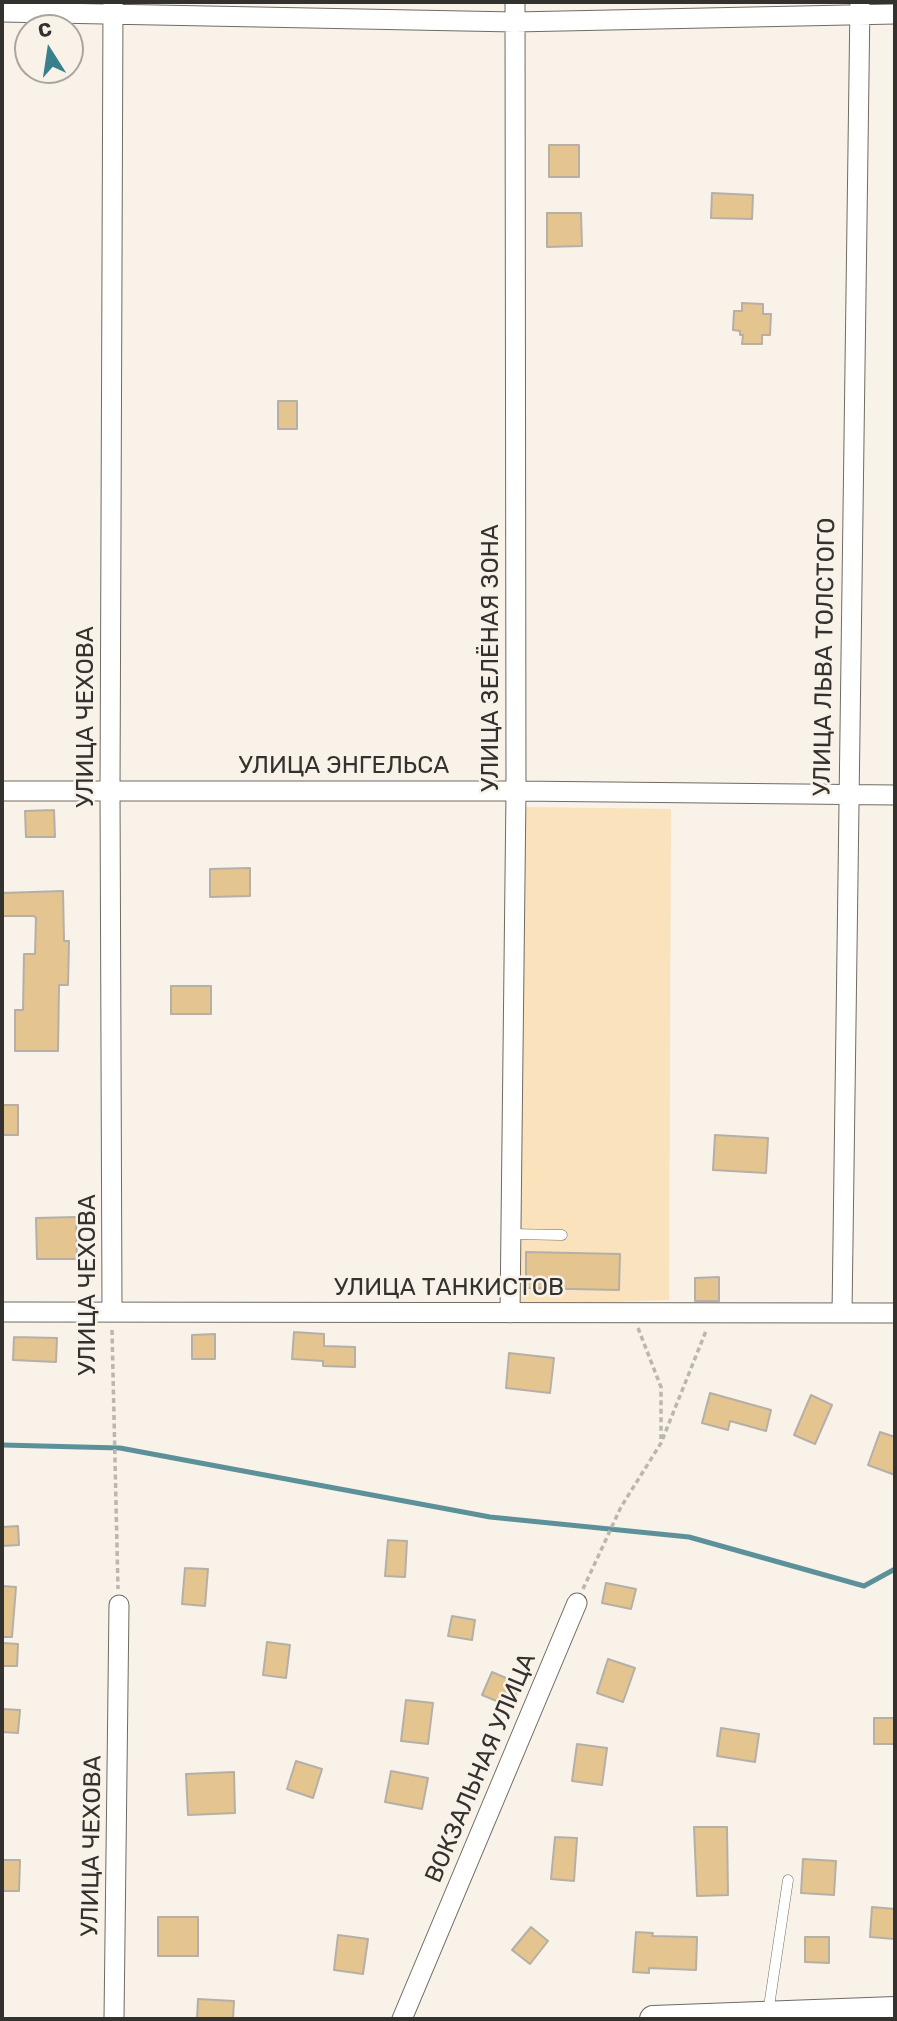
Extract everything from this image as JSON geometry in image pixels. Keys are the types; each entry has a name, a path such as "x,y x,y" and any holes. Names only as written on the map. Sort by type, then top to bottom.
{"main road":[{"path":"653,2019 895,2010"}],"street":[{"name":"УЛИЦА ЗЕЛЁНАЯ ЗОНА","path":"509,1313 516,791 515,2"},
{"path":"2,12 113,8 514,22 860,8 895,14"},
{"name":"УЛИЦА ЧЕХОВА","path":"112,1311 110,791 113,8"},
{"name":"УЛИЦА ЛЬВА ТОЛСТОГО","path":"842,1313 860,8"},
{"name":"УЛИЦА ЭНГЕЛЬСА","path":"2,791 516,791 895,795"},
{"name":"УЛИЦА ТАНКИСТОВ","path":"2,1312 895,1312"},
{"name":"ВОКЗАЛЬНАЯ УЛИЦА","path":"402,2019 577,1604"},
{"name":"УЛИЦА ЧЕХОВА","path":"114,2019 119,1605"}],"lane":[{"path":"511,1234 562,1234"},
{"path":"768,2014 788,1880"}],"path":[{"name":"УЛИЦА ЧЕХОВА","path":"112,1311 119,1605"},
{"path":"632,1313 661,1387 661,1444"},
{"path":"577,1604 621,1507 661,1444 714,1313"}],"shaded area":[{"path":"525,807 671,809 669,1300 519,1305"}],"building":[{"path":"549,145 579,145 579,177 549,177"},
{"path":"712,193 753,195 752,219 711,218"},
{"path":"547,213 581,213 582,246 547,247"},
{"path":"742,303 763,304 763,314 771,314 770,335 762,335 762,344 742,344 743,335 740,335 740,331 733,330 734,311 742,311"},
{"path":"278,401 297,401 297,429 278,429"},
{"path":"54,810 55,837 26,837 25,811"},
{"path":"250,868 250,896 210,897 210,869"},
{"path":"63,891 64,941 69,941 68,985 59,985 58,1051 15,1051 15,1010 23,1010 24,954 35,954 36,918 2,916 2,893"},
{"path":"171,986 211,986 211,1014 171,1014"},
{"path":"2,1105 18,1105 18,1135 2,1135"},
{"path":"715,1135 768,1138 766,1173 713,1170"},
{"path":"76,1217 77,1259 37,1259 36,1218"},
{"path":"526,1252 620,1254 619,1290 526,1288"},
{"path":"719,1277 719,1301 695,1301 695,1278"},
{"path":"294,1332 324,1334 324,1346 355,1347 355,1367 323,1366 323,1361 292,1359"},
{"path":"215,1334 215,1359 192,1359 192,1335"},
{"path":"14,1337 57,1338 56,1362 13,1360"},
{"path":"509,1353 554,1358 550,1393 506,1388"},
{"path":"710,1393 771,1410 766,1431 730,1421 728,1430 702,1423"},
{"path":"811,1395 832,1405 815,1444 794,1435"},
{"path":"880,1432 895,1437 895,1475 868,1465"},
{"path":"18,1526 19,1545 2,1546 2,1527"},
{"path":"388,1540 407,1541 405,1577 385,1576"},
{"path":"185,1568 208,1569 205,1606 182,1604"},
{"path":"606,1583 636,1589 631,1609 602,1603"},
{"path":"2,1586 16,1587 12,1637 2,1637"},
{"path":"452,1616 475,1620 472,1640 448,1636"},
{"path":"267,1642 290,1645 286,1678 263,1675"},
{"path":"2,1643 18,1644 17,1666 2,1666"},
{"path":"608,1659 635,1668 623,1702 597,1693"},
{"path":"492,1672 520,1684 511,1707 482,1695"},
{"path":"406,1700 433,1703 428,1744 401,1741"},
{"path":"2,1709 20,1710 18,1733 2,1732"},
{"path":"874,1718 895,1718 895,1744 874,1744"},
{"path":"721,1728 759,1734 755,1762 717,1756"},
{"path":"577,1744 607,1748 602,1785 572,1781"},
{"path":"296,1761 322,1769 313,1798 287,1789"},
{"path":"391,1771 428,1778 422,1809 385,1802"},
{"path":"234,1772 235,1813 188,1815 186,1774"},
{"path":"694,1827 727,1827 728,1895 697,1896"},
{"path":"555,1837 577,1838 574,1881 551,1879"},
{"path":"803,1859 836,1861 834,1895 801,1893"},
{"path":"2,1860 20,1860 19,1891 2,1891"},
{"path":"872,1907 895,1909 895,1939 870,1937"},
{"path":"158,1917 198,1917 198,1956 158,1956"},
{"path":"531,1927 548,1941 530,1964 512,1950"},
{"path":"636,1932 653,1933 652,1936 697,1937 696,1970 649,1968 649,1973 633,1972"},
{"path":"338,1935 368,1939 363,1974 334,1970"},
{"path":"805,1937 829,1937 829,1963 805,1962"},
{"path":"198,1999 234,2001 233,2019 197,2019"}],"waterway":[{"path":"2,1445 120,1448 490,1517 689,1537 864,1586 895,1569"}]}
